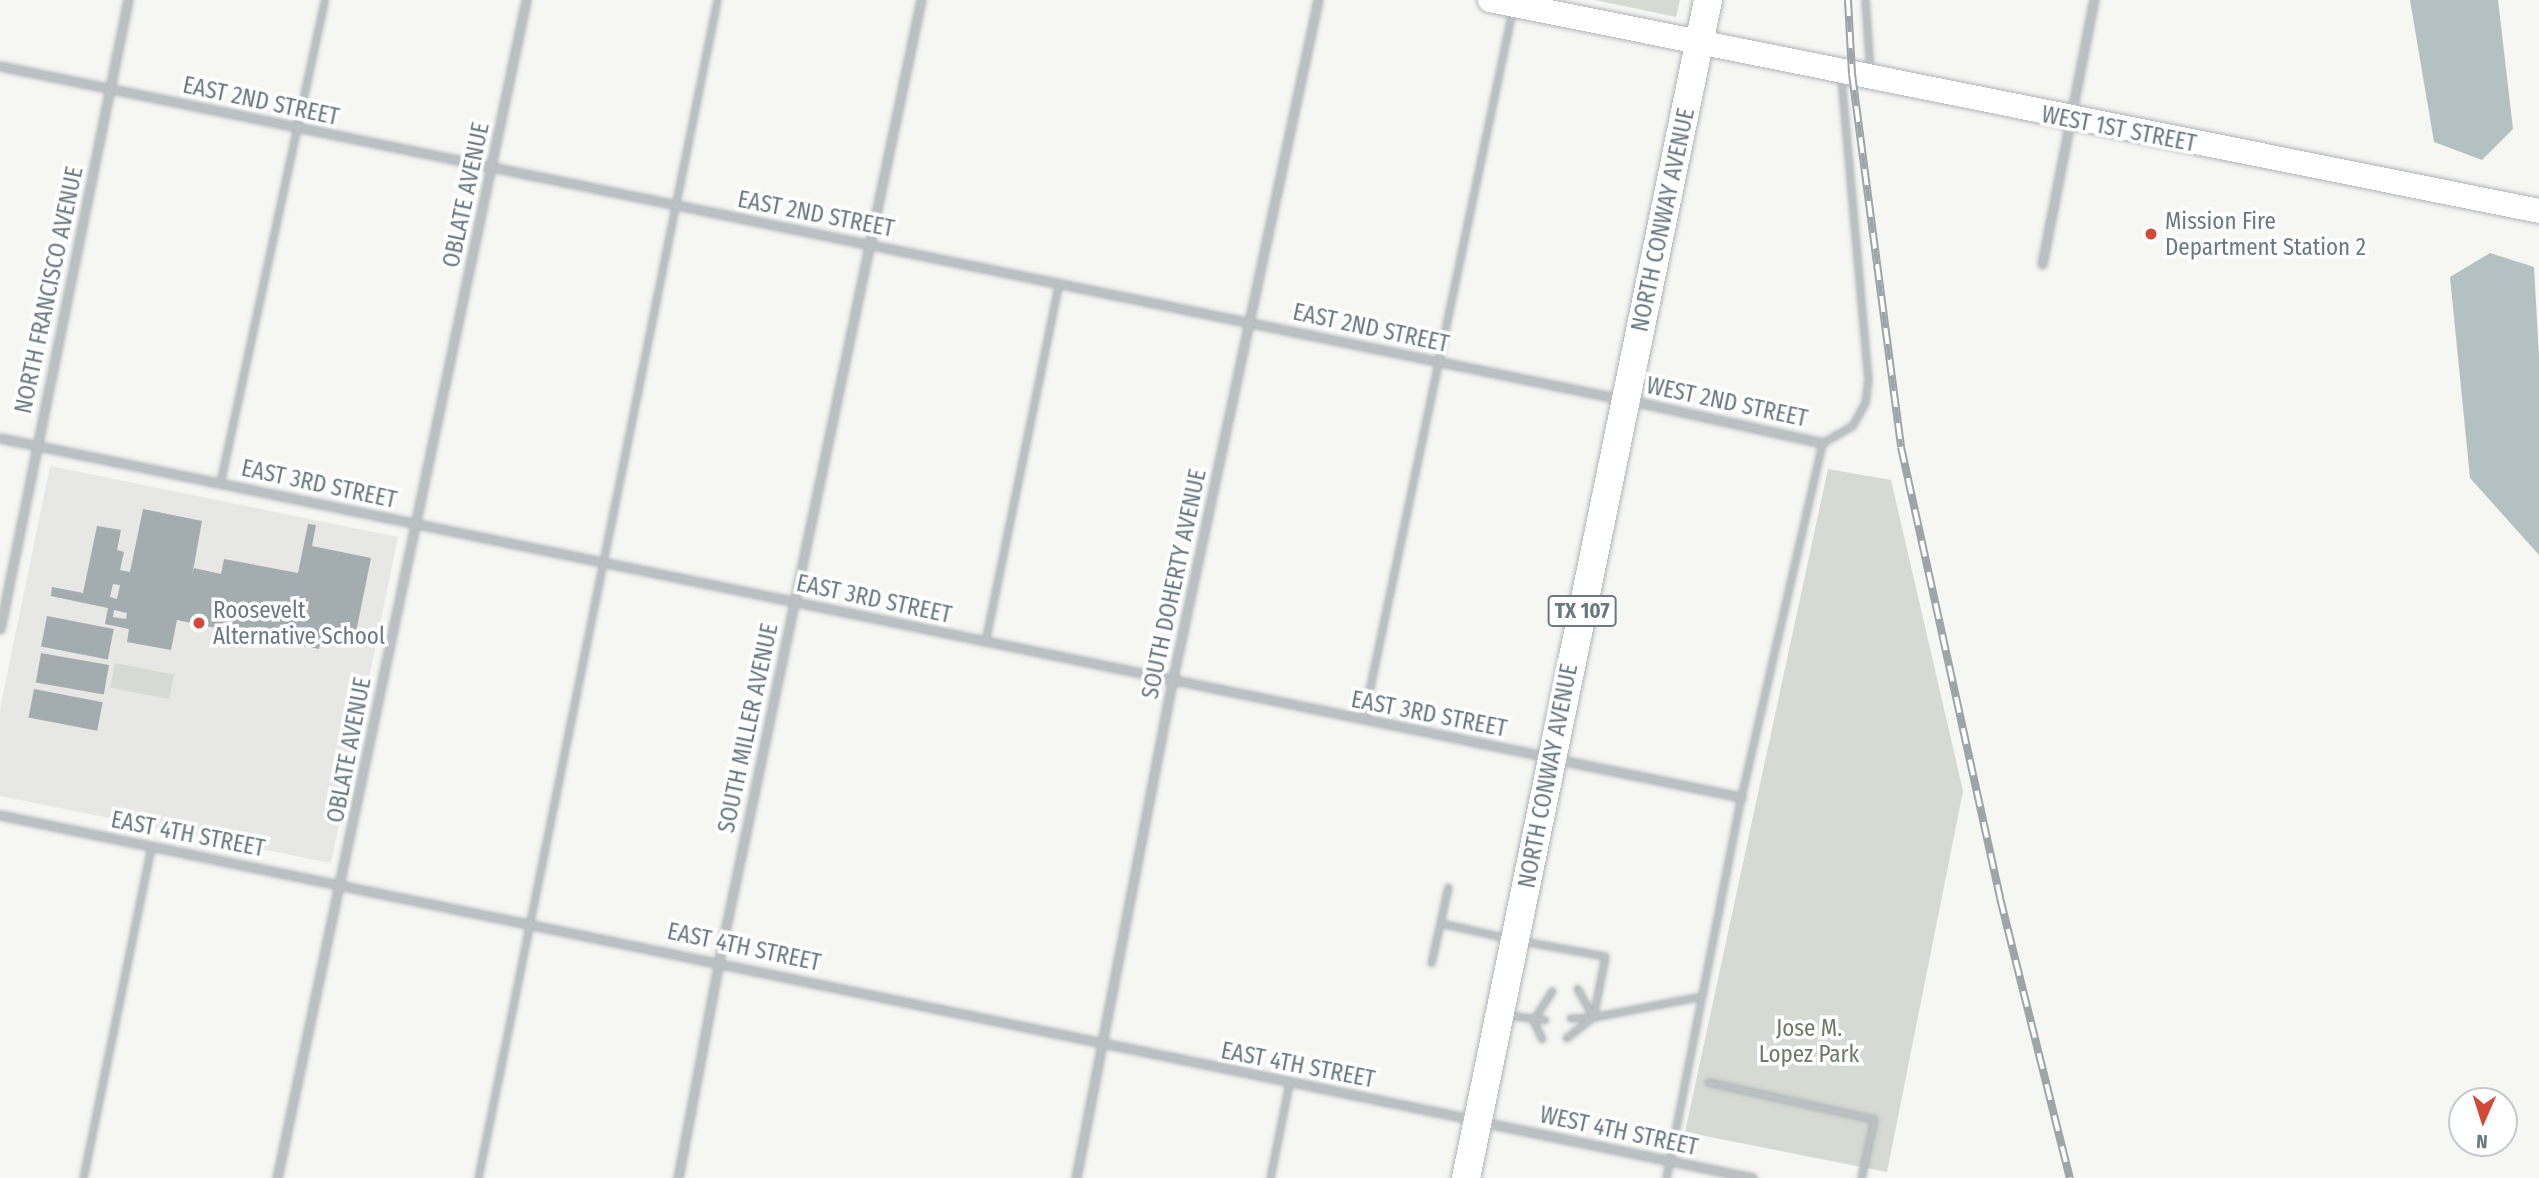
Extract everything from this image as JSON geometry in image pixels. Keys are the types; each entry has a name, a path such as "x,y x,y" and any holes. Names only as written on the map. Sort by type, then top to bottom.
{"main road":[{"name":"TX 107","path":"1700,44 1708,0"},
{"name":"NORTH CONWAY AVENUE","path":"1466,1178 1624,399 1700,44"}],"street":[{"name":"NORTH FRANCISCO AVENUE","path":"0,629 128,0"},
{"name":"OBLATE AVENUE","path":"277,1178 341,884 413,522 492,170 526,0"},
{"name":"SOUTH MILLER AVENUE","path":"678,1178 719,960 921,0"},
{"name":"SOUTH DOHERTY AVENUE","path":"1076,1178 1104,1046 1172,682 1318,0"},
{"path":"2042,264 2068,119 2094,0"},
{"name":"WEST 1ST STREET","path":"1502,2 2068,119 2539,211"},
{"name":"EAST 2ND STREET","path":"0,66 492,170 870,244 1624,399"},
{"name":"WEST 2ND STREET","path":"1624,399 1822,443"},
{"name":"EAST 3RD STREET","path":"0,438 1172,682 1741,797"},
{"name":"EAST 4TH STREET","path":"0,815 719,960 1104,1046 1478,1121"},
{"name":"WEST 4TH STREET","path":"1478,1121 1752,1178"}],"lane":[{"path":"220,483 324,0"},
{"path":"478,1178 533,923 717,0"},
{"path":"1865,0 1871,78"},
{"path":"1363,720 1438,361 1502,2"},
{"path":"1666,1178 1741,797 1822,443 1852,426 1865,402 1868,380 1841,72"},
{"path":"985,642 1059,283"},
{"path":"83,1178 151,846"},
{"path":"1431,963 1448,887"},
{"path":"1440,923 1605,956 1593,1017 1566,1038"},
{"path":"1577,988 1593,1017"},
{"path":"1533,1020 1552,991"},
{"path":"1570,1018 1593,1017 1702,996"},
{"path":"1500,1014 1545,1020"},
{"path":"1533,1020 1542,1039"},
{"path":"1708,1082 1874,1119 1861,1178"},
{"path":"1270,1178 1289,1083"}],"shaded area":[{"path":"2410,0 2498,0 2513,129 2482,160 2434,142"},
{"path":"2490,253 2534,267 2539,357 2539,555 2470,478 2450,277"},
{"name":"Roosevelt Alternative School","path":"50,466 398,537 331,863 0,796 0,709"}],"green space":[{"path":"1595,0 1680,0 1676,17"},
{"name":"Jose M. Lopez Park","path":"1828,469 1891,480 1963,791 1887,1172 1685,1132"},
{"path":"115,663 174,674 169,699 110,688"}],"building":[{"path":"143,509 202,521 192,576 194,568 221,574 224,559 298,573 308,524 316,525 312,546 371,558 353,647 321,640 319,649 177,620 171,650 127,642 129,629 105,624 108,608 51,596 52,587 83,593 97,526 121,530 117,550 124,552 120,570 130,572","holes":["113,584 120,585 117,599 110,597","114,610 127,613 126,619 113,617"]},
{"path":"47,616 114,629 108,659 41,646"},
{"path":"41,653 109,665 104,695 36,683"},
{"path":"34,689 103,702 97,731 28,717"}],"railway":[{"path":"1848,0 1852,74 1901,447 2000,898 2070,1178"}],"place":[{"name":"Mission Fire Department Station 2","path":"2151,234"},
{"name":"Roosevelt Alternative School","path":"199,623"}]}
